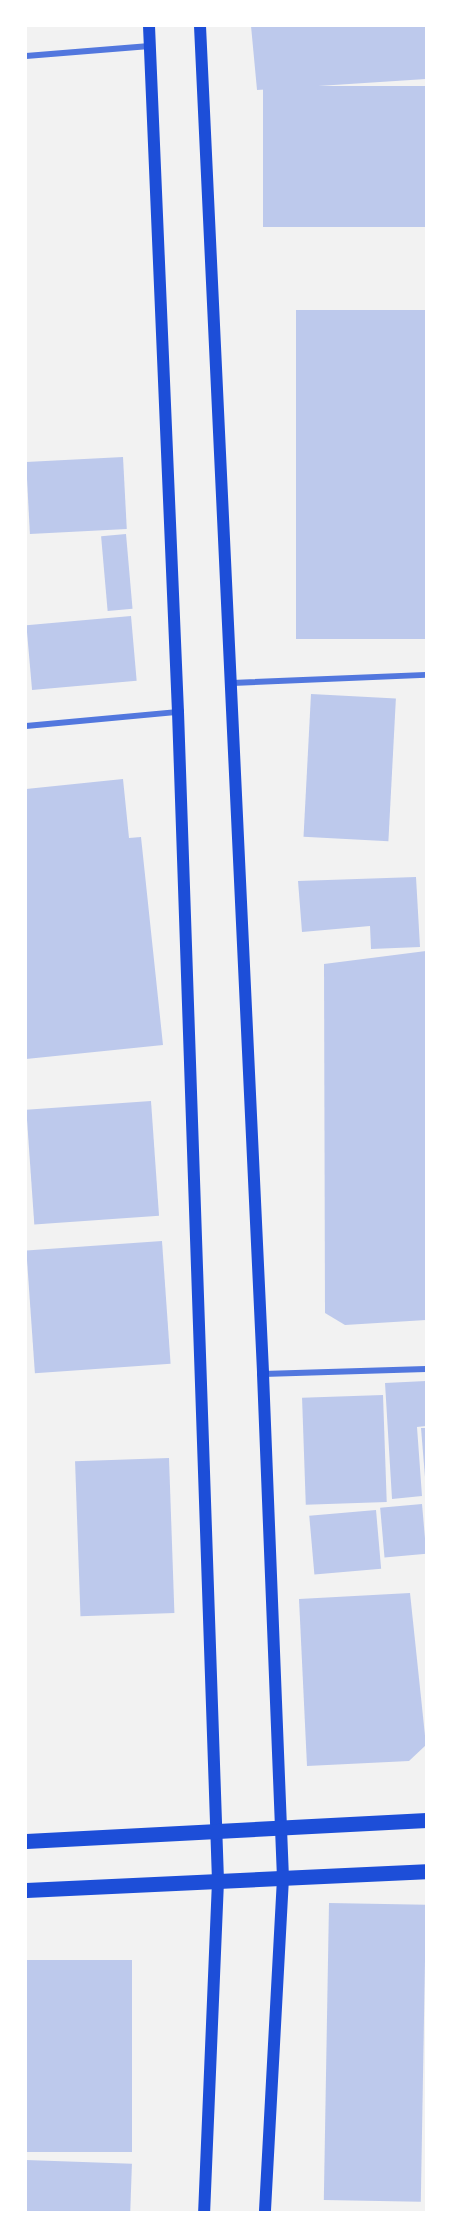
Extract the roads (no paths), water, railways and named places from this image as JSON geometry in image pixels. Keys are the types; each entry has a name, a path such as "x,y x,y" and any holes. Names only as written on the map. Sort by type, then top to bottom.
{"main road":[{"path":"149,26 178,712 218,1881 204,2212"},
{"path":"200,26 263,1374 283,1878 265,2212"},
{"path":"26,1841 426,1820"},
{"path":"26,1890 426,1871"}],"street":[{"path":"26,56 150,46"},
{"path":"232,683 426,675"},
{"path":"26,726 178,712"},
{"path":"263,1374 426,1370"}]}
